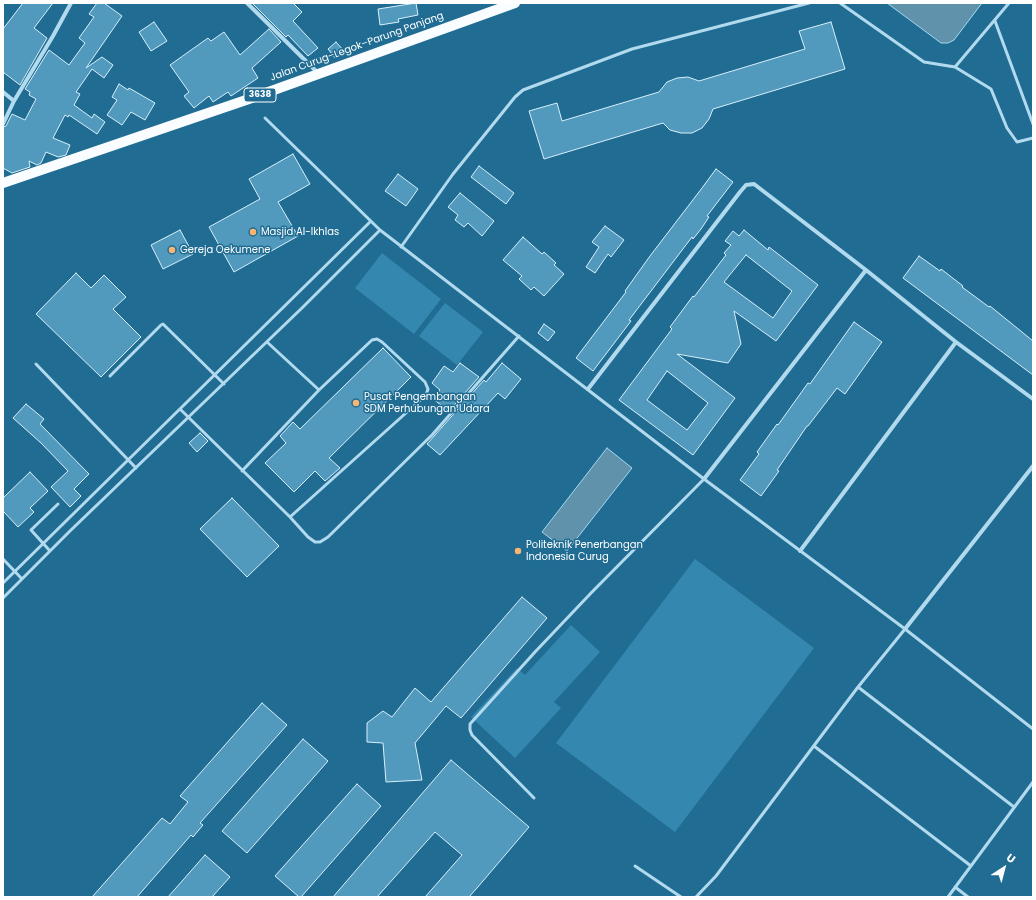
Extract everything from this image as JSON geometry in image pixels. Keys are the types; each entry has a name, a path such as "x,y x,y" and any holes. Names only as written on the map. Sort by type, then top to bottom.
{"main road":[{"name":"Jalan Curug–Legok–Parung Panjang","path":"3,183 318,74 515,3"}],"street":[{"path":"3,124 14,101 71,3"},
{"path":"247,3 318,74"},
{"path":"3,92 14,101"},
{"path":"588,389 746,185 754,184 866,270 956,342 1033,399"},
{"path":"704,479 866,270"},
{"path":"800,552 956,342"},
{"path":"905,629 1033,466"}],"lane":[{"path":"401,247 453,174 515,97 523,90 632,49 809,3"},
{"path":"840,3 924,62 955,67 991,89 1007,128 1017,142 1033,138"},
{"path":"955,67 995,21 1008,3"},
{"path":"995,21 1033,124"},
{"path":"265,118 380,230 401,247 800,552 905,629 1033,729"},
{"path":"3,583 371,221"},
{"path":"3,598 224,384 380,230"},
{"path":"110,376 163,324 224,384"},
{"path":"180,409 290,517 308,537 315,542 320,542 328,537 432,435 519,336"},
{"path":"242,471 320,390 372,340 377,339 382,342 425,382 428,389 426,395 290,517"},
{"path":"267,342 320,390"},
{"path":"36,364 136,468"},
{"path":"534,798 472,735 470,724 587,597 704,479"},
{"path":"50,551 31,530 58,504"},
{"path":"3,559 22,579"},
{"path":"696,897 716,876 858,687 905,629"},
{"path":"858,687 1014,807"},
{"path":"814,746 970,866"},
{"path":"948,897 1033,782"},
{"path":"635,866 681,897"},
{"path":"955,888 968,897"}],"shaded area":[{"path":"887,3 982,3 954,40 948,43 941,43"},
{"path":"382,253 441,299 414,334 355,288"},
{"path":"445,303 483,332 457,365 419,336"},
{"path":"607,448 632,468 567,551 542,532"},
{"path":"695,559 814,648 675,832 556,743"},
{"path":"571,625 600,652 554,702 561,708 515,758 471,717 517,668 525,675"}],"building":[{"path":"23,3 53,3 34,28 47,38 20,85 3,72 3,29"},
{"path":"97,3 104,3 122,16 86,68 102,57 113,65 104,78 92,69 76,92 80,94 74,105 92,118 94,114 105,122 97,134 69,115 68,117 65,115 53,138 70,145 66,155 58,157 46,152 41,163 37,165 29,161 30,167 12,173 3,168 3,127 6,126 12,114 25,120 36,99 29,95 30,92 25,89 49,50 69,65 85,43 79,38 94,17 89,14"},
{"path":"252,3 293,3 302,12 293,21 318,48 308,56 288,35 286,37"},
{"path":"416,3 418,15 398,19 399,22 380,25 378,9"},
{"path":"154,22 167,41 151,51 139,32"},
{"path":"831,22 845,69 713,109 709,119 702,128 692,133 681,133 670,130 663,123 544,159 529,111 557,103 562,121 659,92 667,82 677,78 688,77 699,81 805,49 799,31"},
{"path":"269,29 281,42 252,68 258,78 231,96 228,92 213,102 209,96 194,108 184,96 189,92 170,65 208,38 211,41 224,32 240,55"},
{"path":"336,42 344,51 335,58 328,49"},
{"path":"119,84 155,103 145,120 131,112 122,125 107,115 117,100 112,97"},
{"name":"Masjid Al-Ikhlas","path":"293,154 310,184 278,202 298,236 234,272 209,227 260,199 249,179"},
{"path":"479,166 514,193 506,204 471,177"},
{"path":"716,169 733,182 707,216 709,217 701,229 693,239 692,237 629,320 631,321 593,371 576,358 626,292 625,291 650,256"},
{"path":"398,174 418,189 406,206 385,191"},
{"path":"460,193 494,221 482,236 468,223 464,227 455,220 458,215 448,207"},
{"path":"605,226 624,240 611,257 608,254 595,273 586,267 599,247 592,242"},
{"name":"Gereja Oekumene","path":"180,230 193,254 163,269 151,245"},
{"path":"744,230 768,250 769,247 818,285 776,341 734,311 741,344 728,363 677,354 735,398 693,455 619,400 672,329 670,327 726,255 724,253 731,245 725,241 733,231 739,236","holes":["746,255 792,291 773,318 724,282","667,371 708,403 687,430 647,400"]},
{"path":"523,237 542,254 544,252 556,263 554,265 564,274 544,296 534,287 531,290 519,279 522,276 503,260"},
{"path":"919,256 940,271 941,269 963,286 962,287 989,307 990,306 1033,341 1033,375 903,278"},
{"path":"76,273 91,288 104,275 126,297 113,309 141,337 101,377 36,314"},
{"path":"854,322 882,342 845,394 837,388 807,426 777,470 779,471 761,496 740,480 759,454 757,452 777,424 778,425 808,383 810,384"},
{"path":"544,324 555,332 548,341 538,333"},
{"name":"Pusat Pengembangan SDM Perhubungan Udara","path":"383,348 411,377 329,458 340,468 325,481 315,471 294,492 265,463 286,443 280,436 293,422 300,429"},
{"path":"460,363 479,377 449,411 433,399 440,390 432,383 444,366 453,372"},
{"path":"502,363 521,379 505,399 498,393 440,455 427,444 484,380 486,382"},
{"path":"26,404 44,419 40,424 89,474 74,489 81,496 70,507 51,487 68,471 41,443 13,418"},
{"path":"200,433 208,441 197,452 189,443"},
{"path":"30,472 48,491 30,508 34,512 18,527 3,511 3,498"},
{"path":"232,498 279,546 247,577 200,529"},
{"path":"522,597 547,618 461,718 446,706 415,743 422,780 386,782 383,743 367,742 367,723 383,711 392,717 415,688 431,702"},
{"path":"262,703 287,725 200,823 203,825 193,837 191,835 137,897 92,897 162,818 170,824 188,802 180,796"},
{"path":"303,739 328,761 247,853 222,831"},
{"path":"451,760 529,827 477,888 469,897 425,897 462,855 435,832 377,897 333,897"},
{"path":"357,784 381,806 301,897 299,897 275,876"},
{"path":"205,855 230,877 212,897 168,897"}],"place":[{"name":"Masjid Al-Ikhlas","path":"253,232"},
{"name":"Gereja Oekumene","path":"172,250"},
{"name":"Pusat Pengembangan SDM Perhubungan Udara","path":"356,403"},
{"name":"Politeknik Penerbangan Indonesia Curug","path":"518,551"}]}
